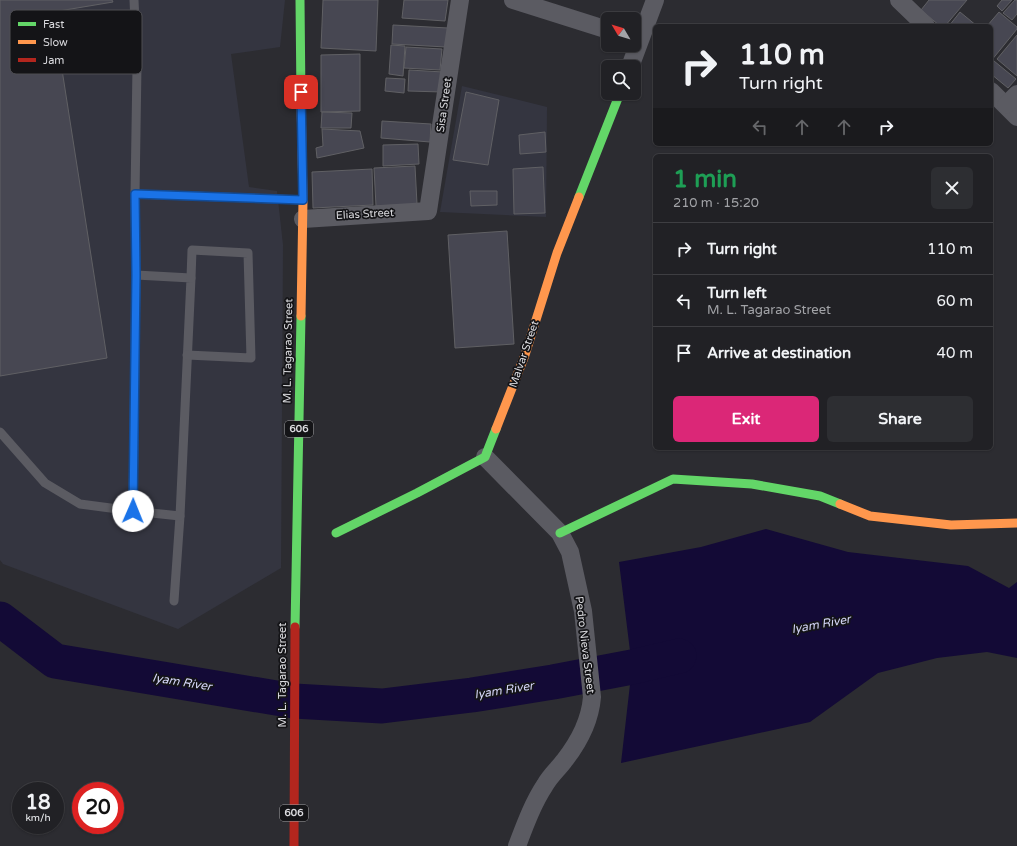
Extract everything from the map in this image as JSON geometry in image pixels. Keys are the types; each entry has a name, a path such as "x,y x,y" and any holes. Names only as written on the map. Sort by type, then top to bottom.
{"street":[{"name":"M. L. Tagarao Street","path":"294,846 295,657 303,218 300,0"},
{"name":"Sisa Street","path":"428,211 460,0"},
{"path":"513,0 601,28"},
{"path":"641,30 655,0"},
{"path":"903,1 924,24"},
{"path":"993,92 1013,105"},
{"name":"Malvar Street","path":"485,457 525,355 557,253 617,100"},
{"name":"Elias Street","path":"303,218 428,211"},
{"path":"336,533 485,457"},
{"name":"Pedro Nieva Street","path":"485,457 560,533 570,552 583,611 592,697 588,721 581,736 565,760 545,784 527,818 517,846"},
{"path":"560,533 673,479 752,484 820,496 870,516 951,525 1017,523"}],"lane":[{"path":"134,0 134,10"},
{"path":"133,511 137,74"},
{"path":"135,194 303,200"},
{"path":"174,601 180,516 192,250 248,253 251,358 188,355"},
{"path":"136,275 190,278"},
{"path":"0,432 45,483 80,504 180,516"}],"shaded area":[{"path":"0,0 285,0 280,47 231,54 249,187 277,191 283,245 281,568 178,629 3,564 0,560"},
{"path":"462,86 547,107 546,217 440,212"}],"water":[{"path":"766,529 848,552 968,566 1009,588 1017,582 1017,658 987,652 937,658 878,673 810,722 621,763 632,667 619,562 701,547"}],"building":[{"path":"0,0 112,0 113,2 65,10 10,10 10,74 63,74 107,358 0,376"},
{"path":"323,0 378,0 376,51 321,48"},
{"path":"404,0 448,0 445,21 402,18"},
{"path":"929,0 967,0 947,24 938,24 921,10"},
{"path":"1002,0 1012,0 1002,11 997,6"},
{"path":"1015,0 1017,0 1017,14 1012,20 1003,13"},
{"path":"960,12 975,24 951,24"},
{"path":"999,12 1017,27 1017,29 993,59 993,24 989,24"},
{"path":"393,25 448,28 446,47 392,44"},
{"path":"1017,35 1017,76 997,59"},
{"path":"391,45 405,46 403,76 389,74"},
{"path":"406,47 442,49 440,70 404,68"},
{"path":"360,54 360,111 321,112 321,55"},
{"path":"994,61 1016,79 1008,88 993,76"},
{"path":"409,70 443,72 442,92 408,91"},
{"path":"386,78 405,79 404,93 385,91"},
{"path":"466,92 499,100 488,165 453,160"},
{"path":"322,112 352,113 351,128 321,128"},
{"path":"382,121 431,124 430,142 381,138"},
{"path":"322,129 360,131 364,148 317,158 316,148 323,146"},
{"path":"545,132 546,152 520,154 519,135"},
{"path":"418,144 419,164 383,166 383,145"},
{"path":"415,166 417,204 376,206 374,168"},
{"path":"543,167 545,213 514,214 513,169"},
{"path":"372,169 373,205 313,208 312,172"},
{"path":"470,191 497,191 497,205 471,206"},
{"path":"507,231 514,344 455,348 448,235"}],"waterway":[{"name":"Iyam River","path":"0,619 55,661 294,701 382,706 472,695 553,682 632,667 679,656"}],"traffic: fast":[{"path":"300,0 301,99"},
{"path":"579,197 617,100"},
{"path":"295,627 301,316"},
{"path":"336,533 485,457 496,429"},
{"path":"560,533 673,479 752,484 820,496 840,504"}],"traffic: slow":[{"path":"301,99 303,200 301,316"},
{"path":"496,429 525,355 557,253 579,197"},
{"path":"840,504 870,516 951,525 1017,523"}],"traffic: jam":[{"path":"294,846 295,627"}],"route":[{"path":"133,511 136,275 135,194 303,200 301,92"}]}
